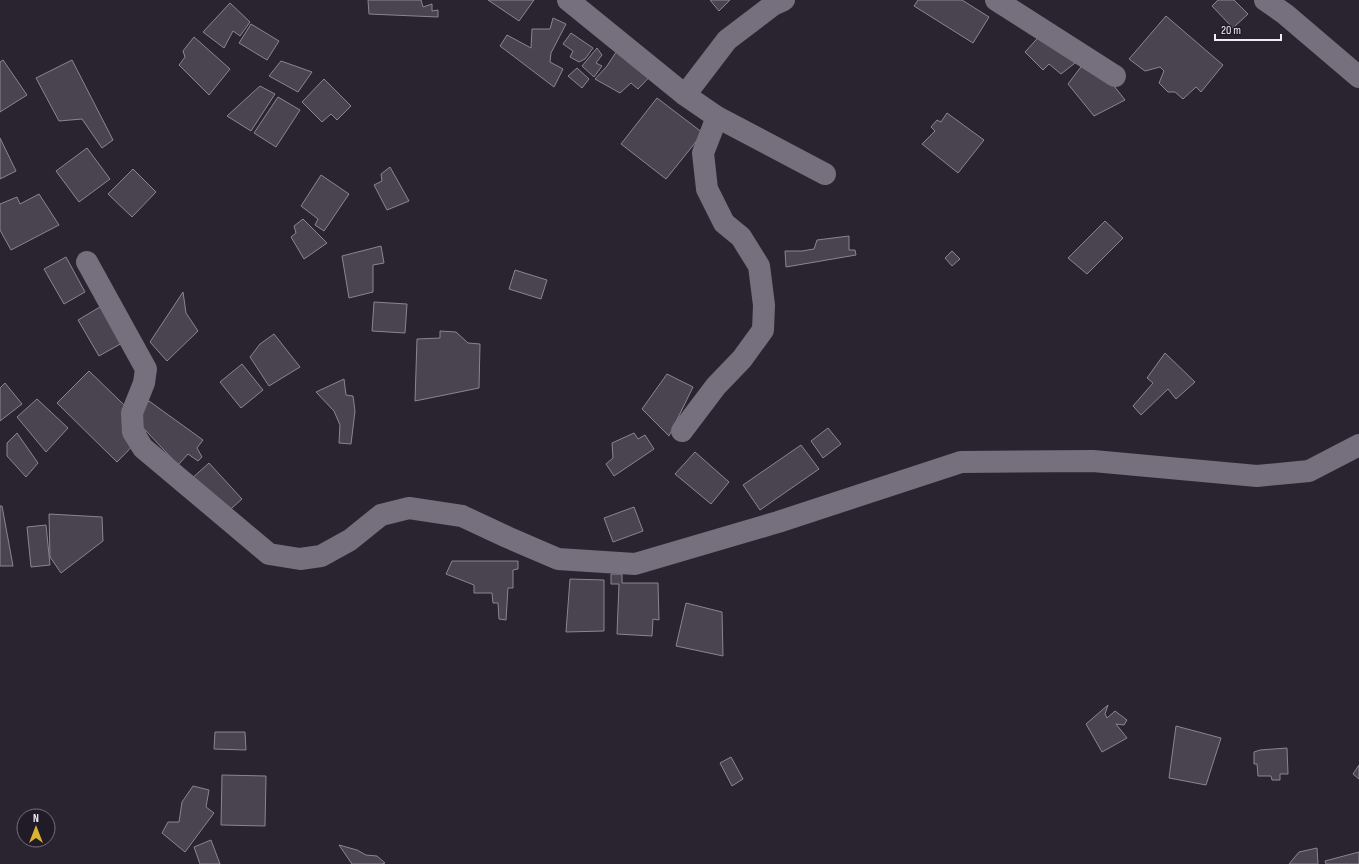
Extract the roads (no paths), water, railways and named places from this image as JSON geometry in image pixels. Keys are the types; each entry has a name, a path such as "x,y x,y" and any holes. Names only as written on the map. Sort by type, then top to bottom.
{"street":[{"path":"568,0 685,95 717,117 825,174"},
{"path":"685,95 727,40 773,5 784,0"},
{"path":"996,0 1115,76"},
{"path":"1265,0 1285,14 1359,77"},
{"path":"682,431 716,386 742,359 763,330 764,305 759,266 740,237 724,224 707,189 704,153 717,117"},
{"path":"87,262 146,369 144,383 132,413 133,432 143,448 269,554 300,558 321,556 350,540 381,515 409,508 462,516 507,537 558,558 635,564 778,522 961,462 1094,461 1257,476 1309,471 1359,445"}]}
